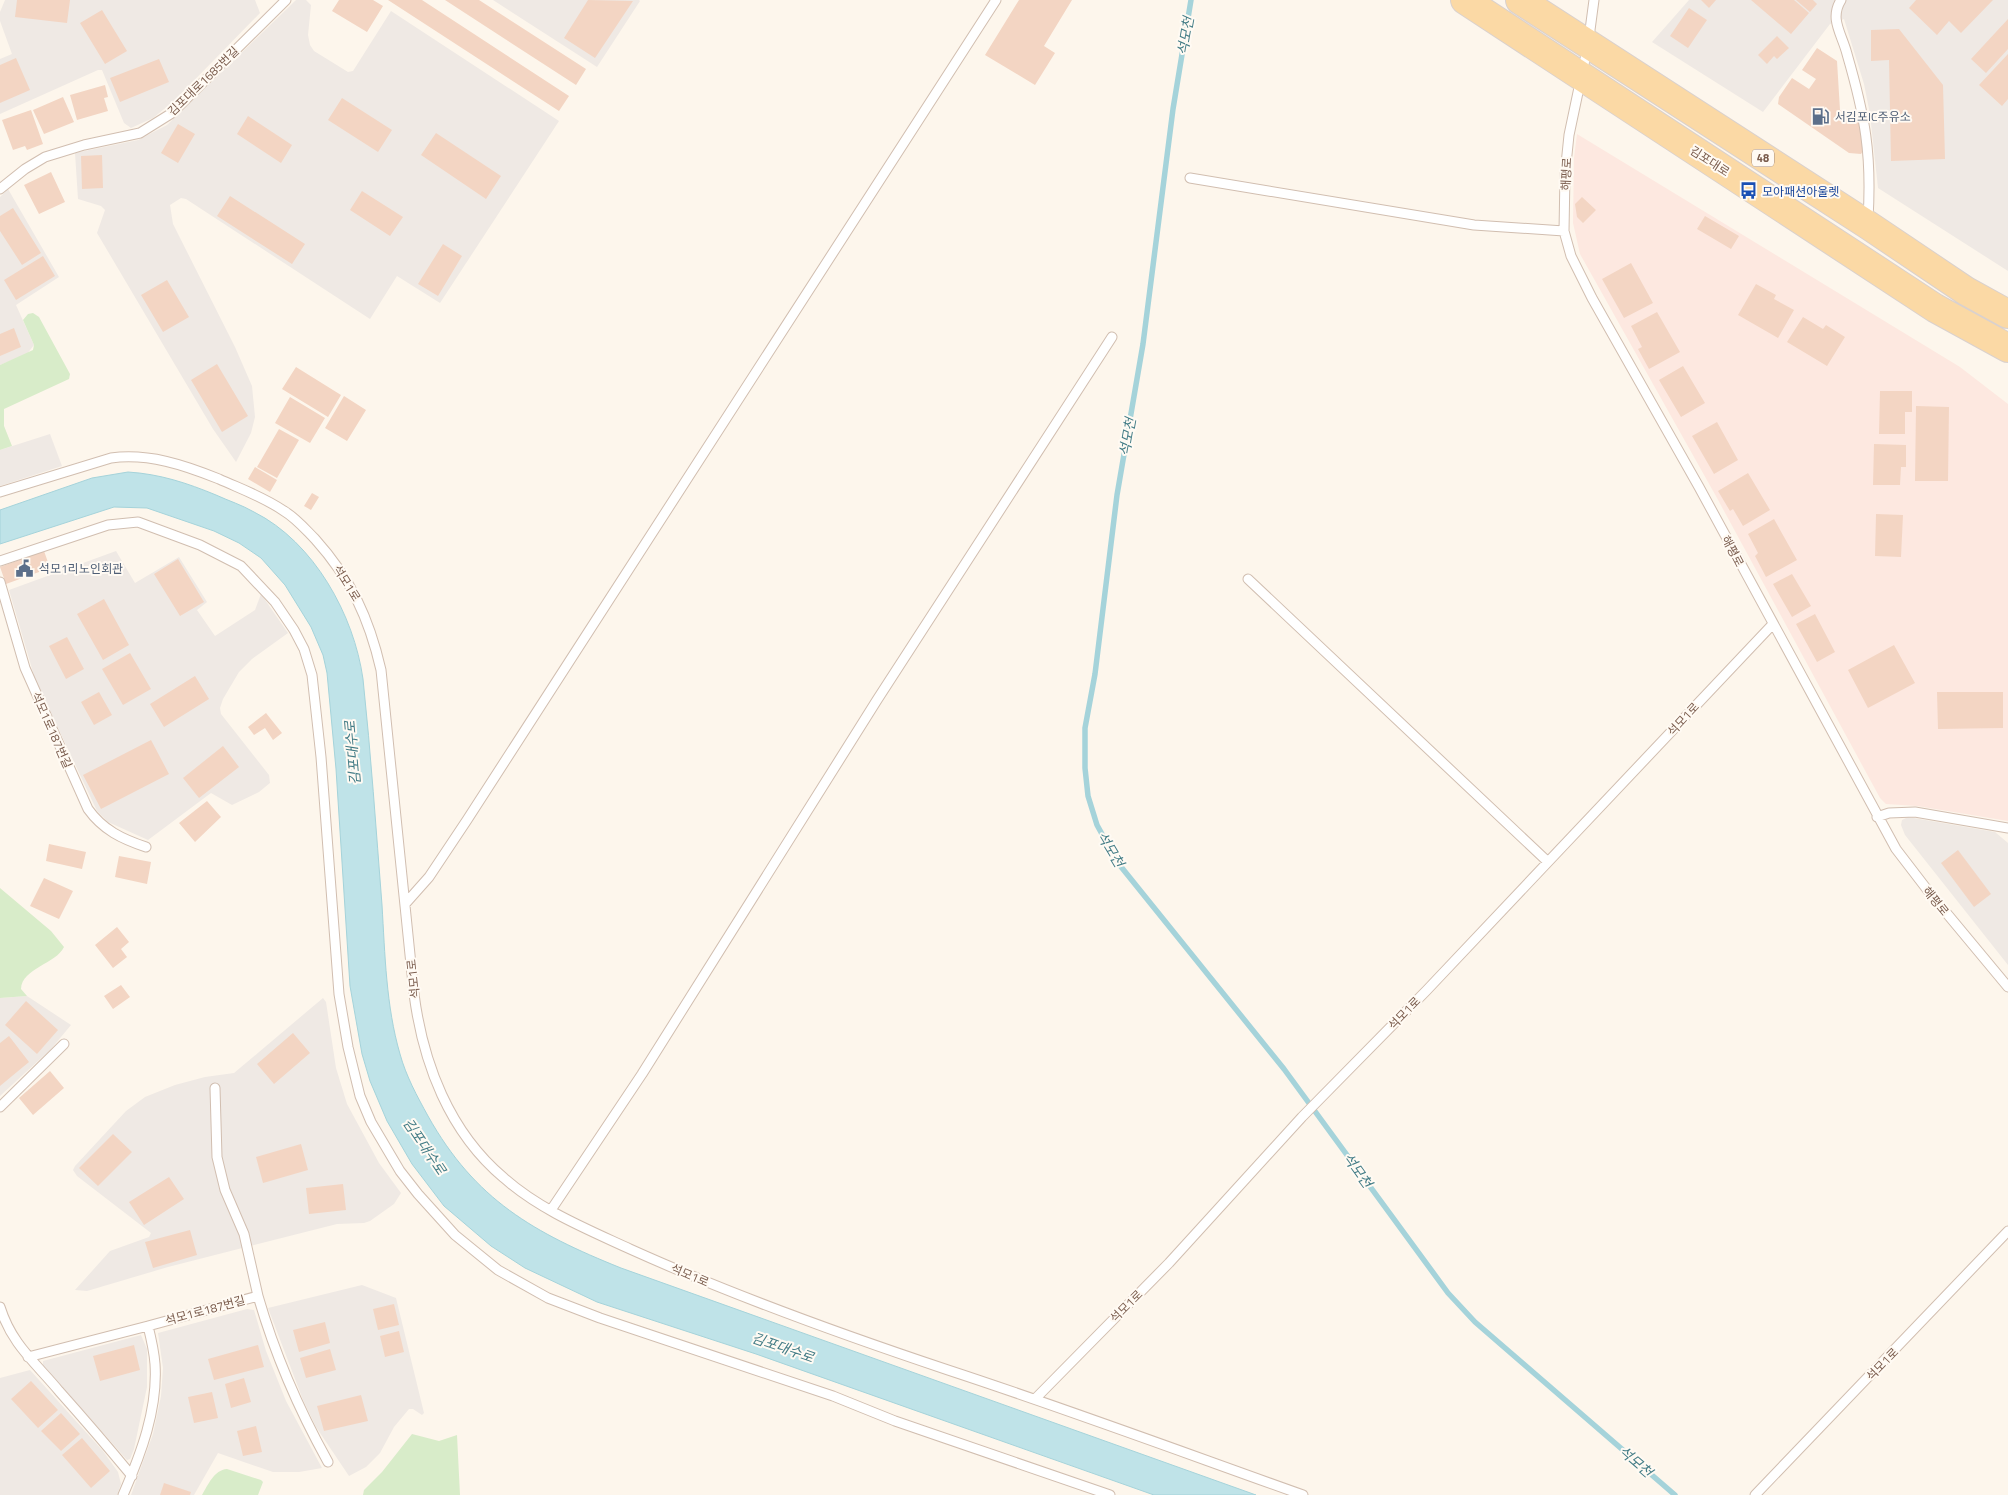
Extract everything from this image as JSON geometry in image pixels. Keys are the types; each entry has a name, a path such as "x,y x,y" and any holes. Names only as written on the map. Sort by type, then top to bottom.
{"main road":[{"name":"김포대로","path":"1465,0 1935,308 2008,348"},
{"name":"48","path":"1520,0 1868,225 1966,292 2008,314"},
{"path":"1666,133 1672,125 1680,122 1710,138 1727,134"}],"lane":[{"name":"김포대로1685번길","path":"0,189 25,168 45,157 84,145 140,133 155,125 179,106 286,0"},
{"path":"405,904 429,877 467,820 996,0"},
{"name":"해평로","path":"1594,0 1582,78 1569,135 1564,231 1578,273 1699,487 1877,817 1915,874 2008,987"},
{"path":"1841,0 1835,10 1835,18 1856,84 1867,134 1870,177 1868,225"},
{"path":"1190,178 1474,225 1564,231"},
{"path":"551,1210 642,1074 883,691 1112,337"},
{"name":"석모1로","path":"0,492 111,458 141,457 187,467 234,486 285,511 302,525 337,566 354,591 374,638 385,703 417,1016 434,1080 446,1106 465,1136 502,1177 551,1210 692,1277 777,1311 1035,1399 1303,1495"},
{"path":"0,561 108,525 138,522 200,545 241,566 255,578 275,602 294,630 304,649 312,675 321,757 339,994 348,1047 360,1096 371,1122 400,1171 454,1235 498,1270 548,1298 609,1321 825,1394 895,1422 1110,1495"},
{"path":"1248,579 1548,862"},
{"name":"석모1로187번길","path":"0,582 25,668 88,809 102,826 114,834 146,847"},
{"name":"석모1로","path":"1035,1399 1230,1199 1302,1117 1548,862 1772,625"},
{"path":"1877,817 1889,813 1915,812 2008,828"},
{"path":"0,1107 64,1044"},
{"name":"석모1로187번길","path":"215,1088 214,1136 221,1177 244,1234 271,1343 303,1418 328,1462"},
{"name":"석모1로","path":"1755,1495 2008,1231"},
{"name":"석모1로187번길","path":"123,1495 132,1476 145,1438 155,1384 155,1364 148,1326 258,1296"},
{"path":"0,1307 10,1334 132,1476"},
{"path":"28,1357 148,1326"}],"shaded area":[{"path":"5,0 255,0 260,13 174,101 153,118 131,128 124,123 102,70 98,70 0,114 0,59 12,54 0,21 0,12"},
{"path":"296,0 306,0 311,5 308,35 310,45 314,51 348,72 353,71 391,11 559,121 440,303 397,276 370,319 186,199 181,198 170,205 173,224 235,347 252,386 255,417 251,433 236,462 213,429 97,233 105,210 101,206 78,199 75,153 138,140 167,125"},
{"path":"493,0 639,0 640,1 597,67"},
{"path":"1689,0 2008,0 2008,271 1878,188 1870,114 1864,84 1844,19 1830,24 1763,112 1652,42"},
{"path":"1577,134 1960,367 2008,404 2008,821 1917,806 1886,804 1880,798 1717,498 1580,254 1573,223 1574,158"},
{"path":"8,189 59,277 16,305 34,345 27,354 0,365 0,197"},
{"path":"50,434 62,466 0,486 0,450"},
{"path":"116,551 135,583 179,557 207,602 197,610 215,636 255,610 261,594 288,633 252,659 239,672 223,699 220,708 221,714 269,775 270,783 259,792 232,805 211,793 148,840 108,822 97,811 35,679 9,590"},
{"path":"1908,817 1995,832 2008,843 2008,965 1905,835 1901,825 1902,820"},
{"path":"27,996 71,1025 51,1049 0,1096 0,998"},
{"path":"323,998 326,1002 336,1068 347,1104 379,1163 401,1193 394,1204 370,1221 364,1223 337,1224 168,1267 87,1291 75,1290 110,1251 149,1237 151,1233 77,1176 73,1170 75,1166 126,1111 145,1097 175,1085 205,1077 234,1073"},
{"path":"362,1285 396,1298 424,1413 422,1415 413,1409 409,1409 394,1427 380,1453 366,1467 349,1476 316,1427 303,1400 268,1308"},
{"path":"247,1309 254,1310 266,1351 286,1401 322,1468 299,1472 273,1472 218,1453 194,1495 131,1495 153,1434 161,1396 163,1368 158,1333"},
{"path":"141,1335 147,1349 147,1387 134,1449 130,1459 127,1460 43,1365 43,1361"},
{"path":"30,1370 103,1451 118,1472 121,1484 117,1495 0,1495 0,1378"}],"green space":[{"path":"33,313 39,317 70,374 69,379 4,409 4,426 12,446 0,450 0,365 33,350 34,345 23,320 28,314"},
{"path":"0,888 51,931 64,947 54,958 27,976 21,989 27,996 0,998"},
{"path":"412,1434 439,1441 457,1435 460,1495 363,1495 364,1490 382,1472"},
{"path":"227,1469 261,1480 263,1482 258,1495 202,1495 215,1475"}],"water":[{"name":"김포대수로","path":"128,472 162,477 195,487 245,507 276,525 312,561 328,583 340,606 351,630 363,679 387,980 395,1036 405,1070 428,1116 446,1145 487,1192 534,1227 621,1268 1256,1495 1154,1495 756,1354 597,1302 525,1268 491,1246 444,1206 412,1164 387,1121 370,1081 362,1054 350,986 336,769 327,673 323,655 311,627 285,585 261,558 239,543 214,531 147,508 114,507 0,544 0,510 92,478"}],"building":[{"path":"17,0 70,0 67,23 15,17"},
{"path":"339,0 373,0 383,6 367,32 332,11"},
{"path":"388,0 422,0 569,96 559,111"},
{"path":"445,0 479,0 586,69 576,85"},
{"path":"588,0 633,1 595,58 564,38"},
{"path":"1019,0 1072,0 1044,46 1055,53 1035,85 985,55"},
{"path":"1701,0 1716,0 1709,8"},
{"path":"1751,0 1794,0 1809,13 1791,34"},
{"path":"1796,0 1813,0 1817,4 1810,12"},
{"path":"1916,0 1993,0 1961,33 1949,21 1937,35 1909,8"},
{"path":"1689,8 1707,20 1688,48 1670,36"},
{"path":"102,10 127,51 105,64 80,23"},
{"path":"2008,19 2008,49 1986,73 1971,59"},
{"path":"1899,29 1943,85 1945,159 1891,161 1889,60 1871,61 1871,30"},
{"path":"1777,36 1789,48 1777,59 1774,56 1767,64 1758,55"},
{"name":"서김포IC주유소","path":"1817,48 1837,61 1840,110 1862,125 1863,151 1861,154 1849,153 1778,104 1779,97 1792,78 1809,89 1816,79 1802,70"},
{"path":"2008,54 2008,99 2002,106 1979,85"},
{"path":"16,58 30,90 0,103 0,65"},
{"path":"159,59 169,82 120,102 110,78"},
{"path":"105,85 108,97 104,98 108,111 77,120 70,95"},
{"path":"63,97 74,122 44,134 33,110"},
{"path":"342,98 392,130 378,152 328,120"},
{"path":"31,110 43,144 27,150 25,146 13,150 2,120"},
{"path":"248,116 292,145 281,163 237,134"},
{"path":"178,124 195,134 178,163 161,153"},
{"path":"436,133 501,176 486,199 421,155"},
{"path":"102,155 103,188 82,189 81,156"},
{"path":"51,172 65,202 39,214 24,185"},
{"path":"362,191 403,217 390,236 350,210"},
{"path":"230,196 305,244 292,264 217,216"},
{"path":"1582,197 1596,210 1583,223 1577,217 1575,204"},
{"path":"13,208 41,253 22,265 0,231 0,216"},
{"path":"1705,216 1739,236 1731,249 1697,229"},
{"path":"443,244 462,256 438,296 418,284"},
{"path":"43,256 55,276 16,300 4,280"},
{"path":"1631,263 1653,303 1624,318 1602,279"},
{"path":"167,280 189,317 163,332 141,295"},
{"path":"1756,284 1776,295 1774,299 1794,310 1778,338 1738,315"},
{"path":"1657,312 1680,352 1649,369 1638,349 1642,347 1631,326"},
{"path":"1803,317 1823,329 1826,325 1845,337 1827,366 1787,342"},
{"path":"14,328 21,347 0,356 0,334"},
{"path":"217,364 248,416 222,432 191,380"},
{"path":"1683,366 1705,403 1681,417 1659,380"},
{"path":"296,367 341,395 328,417 282,389"},
{"path":"1880,391 1912,391 1912,412 1905,412 1905,434 1879,434"},
{"path":"344,396 366,410 347,441 325,428"},
{"path":"290,397 325,418 310,443 275,423"},
{"path":"1916,406 1949,407 1948,481 1915,481"},
{"path":"1717,422 1738,460 1714,474 1692,436"},
{"path":"279,429 299,440 277,478 257,467"},
{"path":"1874,444 1906,445 1906,467 1901,467 1900,485 1873,485"},
{"path":"255,467 277,480 270,492 248,479"},
{"path":"1748,473 1770,510 1743,526 1733,509 1730,511 1718,491"},
{"path":"312,493 319,497 311,510 304,506"},
{"path":"1876,514 1903,515 1901,557 1875,556"},
{"path":"1774,519 1797,560 1766,577 1755,556 1758,553 1748,534"},
{"name":"석모1리노인회관","path":"44,551 50,568 6,584 0,567"},
{"path":"178,559 204,602 180,616 154,574"},
{"path":"1792,574 1811,606 1792,617 1773,584"},
{"path":"104,599 129,645 103,660 77,614"},
{"path":"1815,614 1835,652 1817,662 1796,624"},
{"path":"67,637 84,669 66,679 49,646"},
{"path":"1894,645 1915,683 1868,708 1848,670"},
{"path":"130,653 151,689 123,705 102,669"},
{"path":"195,676 209,699 164,727 150,704"},
{"path":"99,692 112,715 94,725 81,702"},
{"path":"1937,692 2003,692 2003,728 1938,729"},
{"path":"266,713 282,733 273,740 265,728 254,735 248,727"},
{"path":"151,740 169,774 101,809 83,775"},
{"path":"223,746 239,767 199,798 183,778"},
{"path":"207,801 221,817 195,842 179,823"},
{"path":"49,844 86,852 82,869 46,861"},
{"path":"1958,850 1991,894 1974,907 1941,863"},
{"path":"119,856 151,862 147,884 115,877"},
{"path":"44,878 73,891 59,919 30,906"},
{"path":"117,927 129,942 121,949 127,957 113,968 95,945"},
{"path":"121,985 130,997 113,1009 104,996"},
{"path":"26,1001 58,1030 37,1054 5,1025"},
{"path":"293,1033 310,1053 274,1084 257,1064"},
{"path":"9,1036 29,1062 0,1086 0,1043"},
{"path":"50,1071 64,1088 33,1115 19,1098"},
{"path":"113,1134 132,1152 98,1186 79,1168"},
{"path":"301,1144 308,1170 263,1183 256,1157"},
{"path":"169,1177 184,1199 144,1225 129,1202"},
{"path":"343,1184 346,1210 309,1214 306,1188"},
{"path":"190,1230 197,1255 153,1268 145,1242"},
{"path":"394,1304 399,1325 378,1330 373,1309"},
{"path":"325,1322 330,1343 299,1352 293,1330"},
{"path":"399,1331 404,1352 385,1357 380,1336"},
{"path":"134,1345 140,1370 100,1381 93,1356"},
{"path":"258,1345 264,1367 214,1380 208,1359"},
{"path":"330,1349 336,1370 306,1378 300,1358"},
{"path":"244,1378 251,1402 231,1408 225,1384"},
{"path":"31,1381 58,1410 38,1428 11,1399"},
{"path":"212,1392 218,1418 194,1423 188,1397"},
{"path":"361,1395 368,1421 324,1431 317,1406"},
{"path":"61,1413 80,1434 61,1451 41,1431"},
{"path":"256,1426 262,1452 243,1456 237,1431"},
{"path":"82,1438 110,1471 91,1488 62,1455"},
{"path":"164,1483 191,1492 190,1495 160,1495"}],"waterway":[{"name":"석모천","path":"1191,0 1173,109 1143,344 1117,495 1095,674 1085,728 1085,768 1088,796 1097,825 1118,863 1284,1069 1448,1293 1475,1322 1675,1495"}],"place":[{"name":"서김포IC주유소","path":"1821,116"},
{"name":"모아패션아울렛","path":"1748,191"},
{"name":"석모1리노인회관","path":"25,568"}]}
